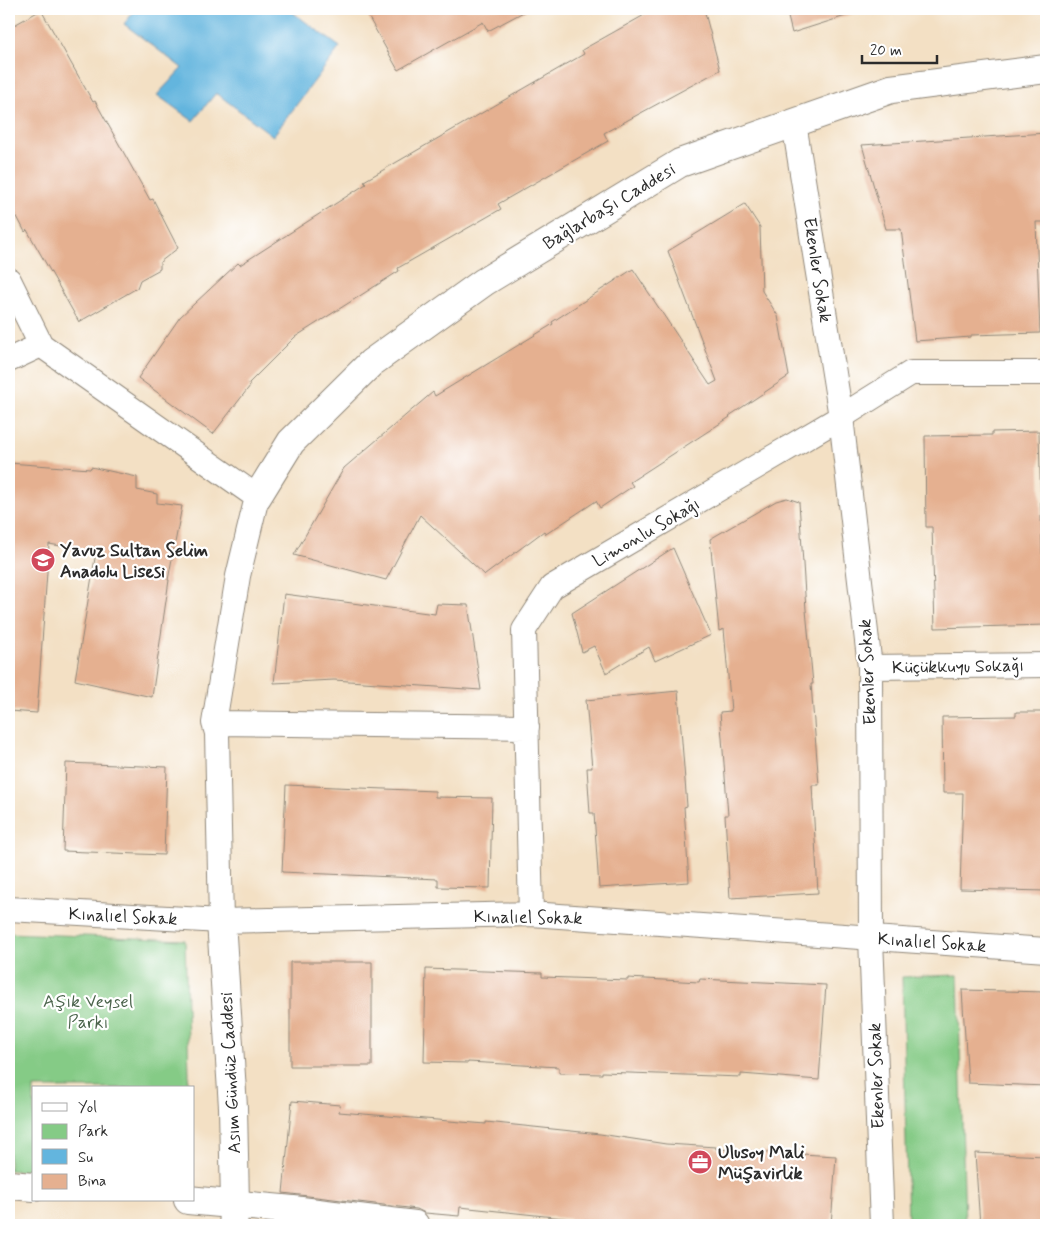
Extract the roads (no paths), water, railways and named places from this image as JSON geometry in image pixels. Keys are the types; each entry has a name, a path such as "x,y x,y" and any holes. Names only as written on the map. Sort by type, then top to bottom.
{"street":[{"name":"Bağlarbaşı Caddesi","path":"257,497 291,442 371,363 484,282 680,163 891,89 1046,69"},
{"name":"Ekenler Sokak","path":"794,123 841,417 870,667 871,938 882,1225"},
{"path":"9,280 41,345 257,497 238,576 214,723 217,733 221,921"},
{"path":"9,360 41,345"},
{"name":"Limonlu Sokağı","path":"531,914 524,630 552,587 841,417 911,373 1046,373"},
{"name":"Küçükkuyu Sokağı","path":"870,667 1046,665"},
{"path":"214,723 527,727"},
{"name":"Kınalıel Sokak","path":"9,909 221,921 531,914 1046,950"},
{"name":"Asım Gündüz Caddesi","path":"221,921 233,1107 234,1215"},
{"path":"9,1184 32,1187"},
{"path":"194,1202 234,1215 415,1225"}],"water":[{"path":"136,9 288,9 340,47 273,136 216,93 193,121 157,95 182,68 124,24"}],"place":[{"name":"Yavuz Sultan Selim Anadolu Lisesi","path":"43,560"},
{"name":"Ulusoy Mali Müşavirlik","path":"700,1162"}],"park label":[{"name":"Aşık Veysel Parkı","path":"88,1011"}]}
